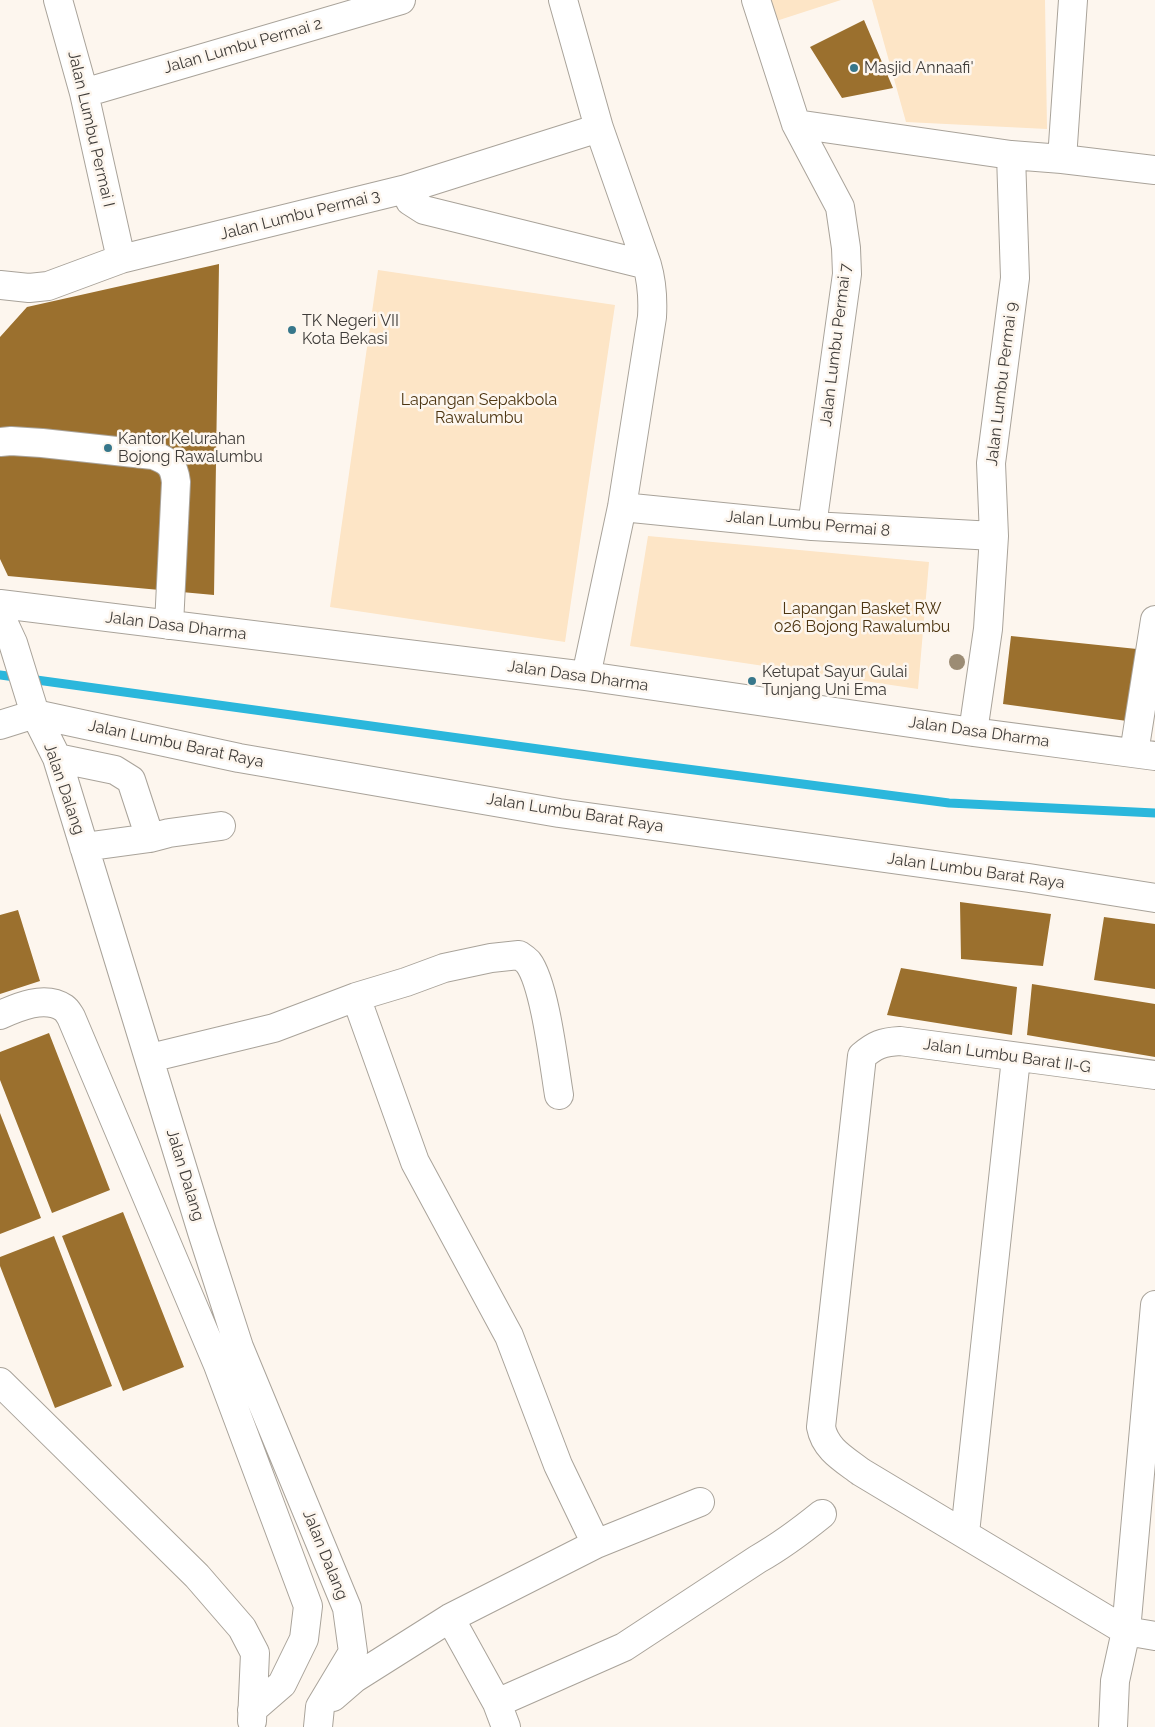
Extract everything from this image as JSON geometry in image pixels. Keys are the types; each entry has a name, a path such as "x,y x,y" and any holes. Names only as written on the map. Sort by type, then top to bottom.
{"street":[{"name":"Jalan Lumbu Permai I","path":"58,0 84,92 121,259"},
{"name":"Jalan Lumbu Permai 2","path":"84,92 401,0"},
{"path":"563,0 599,128 652,280 652,316 622,507 586,676"},
{"name":"Jalan Lumbu Permai 7","path":"756,0 796,124 840,208 846,248 847,274 812,526"},
{"path":"1062,159 1073,0"},
{"path":"796,124 1011,155 1155,170"},
{"name":"Jalan Lumbu Permai 3","path":"0,285 29,288 48,286 121,259 406,189 599,128"},
{"name":"Jalan Lumbu Permai 9","path":"972,732 988,629 994,536 991,463 1015,278 1011,155"},
{"path":"406,189 410,201 424,210 648,265"},
{"path":"0,442 42,443 153,455 166,460 175,470 176,482 169,625"},
{"name":"Jalan Lumbu Permai 8","path":"622,507 812,526 994,536"},
{"name":"Jalan Dasa Dharma","path":"0,604 586,676 1144,755"},
{"name":"Jalan Dalang","path":"0,615 13,643 32,702 57,758 239,1347 347,1608 353,1652 319,1717"},
{"path":"1144,755 1155,620"},
{"name":"Jalan Lumbu Barat Raya","path":"0,725 32,702 239,758 560,813 1028,878 1155,898"},
{"path":"57,758 115,770 131,780 150,838"},
{"path":"84,847 221,826"},
{"path":"150,1058 274,1028 356,996 406,982 444,968 491,958 519,955 528,962 535,975 543,1002 559,1095"},
{"path":"356,996 415,1162 510,1336 558,1465 596,1544"},
{"path":"0,1015 18,1007 48,1002 64,1008 71,1017 218,1365 308,1606 304,1639 282,1684 252,1718"},
{"name":"Jalan Lumbu Barat II-G","path":"965,1534 861,1472 829,1446 823,1438 821,1427 862,1056 874,1046 900,1041 1016,1058 1155,1075"},
{"path":"1016,1058 965,1534 1126,1631 1155,1636"},
{"path":"1113,1727 1115,1681 1126,1631 1155,1306"},
{"path":"0,1382 197,1576 242,1628 255,1653 252,1718"},
{"path":"319,1717 355,1678 450,1618 596,1544 700,1502"},
{"path":"450,1618 501,1715 624,1647 758,1559 775,1550 822,1514"}],"green space":[{"path":"763,0 841,0 770,23"},
{"path":"872,0 1045,0 1047,129 906,122"},
{"name":"Lapangan Sepakbola Rawalumbu","path":"378,270 615,305 565,642 330,607"},
{"name":"Lapangan Basket RW 026 Bojong Rawalumbu","path":"648,536 929,562 918,689 630,646"}],"building":[{"name":"Masjid Annaafi'","path":"864,20 893,88 842,98 810,47"},
{"name":"Kantor Kelurahan Bojong Rawalumbu","path":"219,264 214,595 8,576 0,559 0,337 27,307"},
{"path":"1011,636 1137,649 1127,721 1003,704"},
{"path":"960,902 1051,914 1043,966 961,959"},
{"path":"18,910 40,981 0,994 0,915"},
{"path":"1104,917 1155,924 1155,989 1094,980"},
{"path":"901,968 1017,987 1012,1035 887,1015"},
{"path":"1032,984 1155,1004 1155,1057 1027,1035"},
{"path":"49,1033 110,1190 52,1213 0,1080 0,1052"},
{"path":"0,1113 41,1218 0,1234"},
{"path":"123,1212 184,1367 123,1391 62,1236"},
{"path":"54,1236 112,1386 55,1408 0,1266 0,1257"}],"waterway":[{"path":"0,675 633,762 949,803 1155,813"}],"place":[{"name":"Masjid Annaafi'","path":"854,68"},
{"name":"TK Negeri VII Kota Bekasi","path":"292,330"},
{"name":"Kantor Kelurahan Bojong Rawalumbu","path":"108,448"},
{"name":"Ketupat Sayur Gulai Tunjang Uni Ema","path":"752,681"}]}
